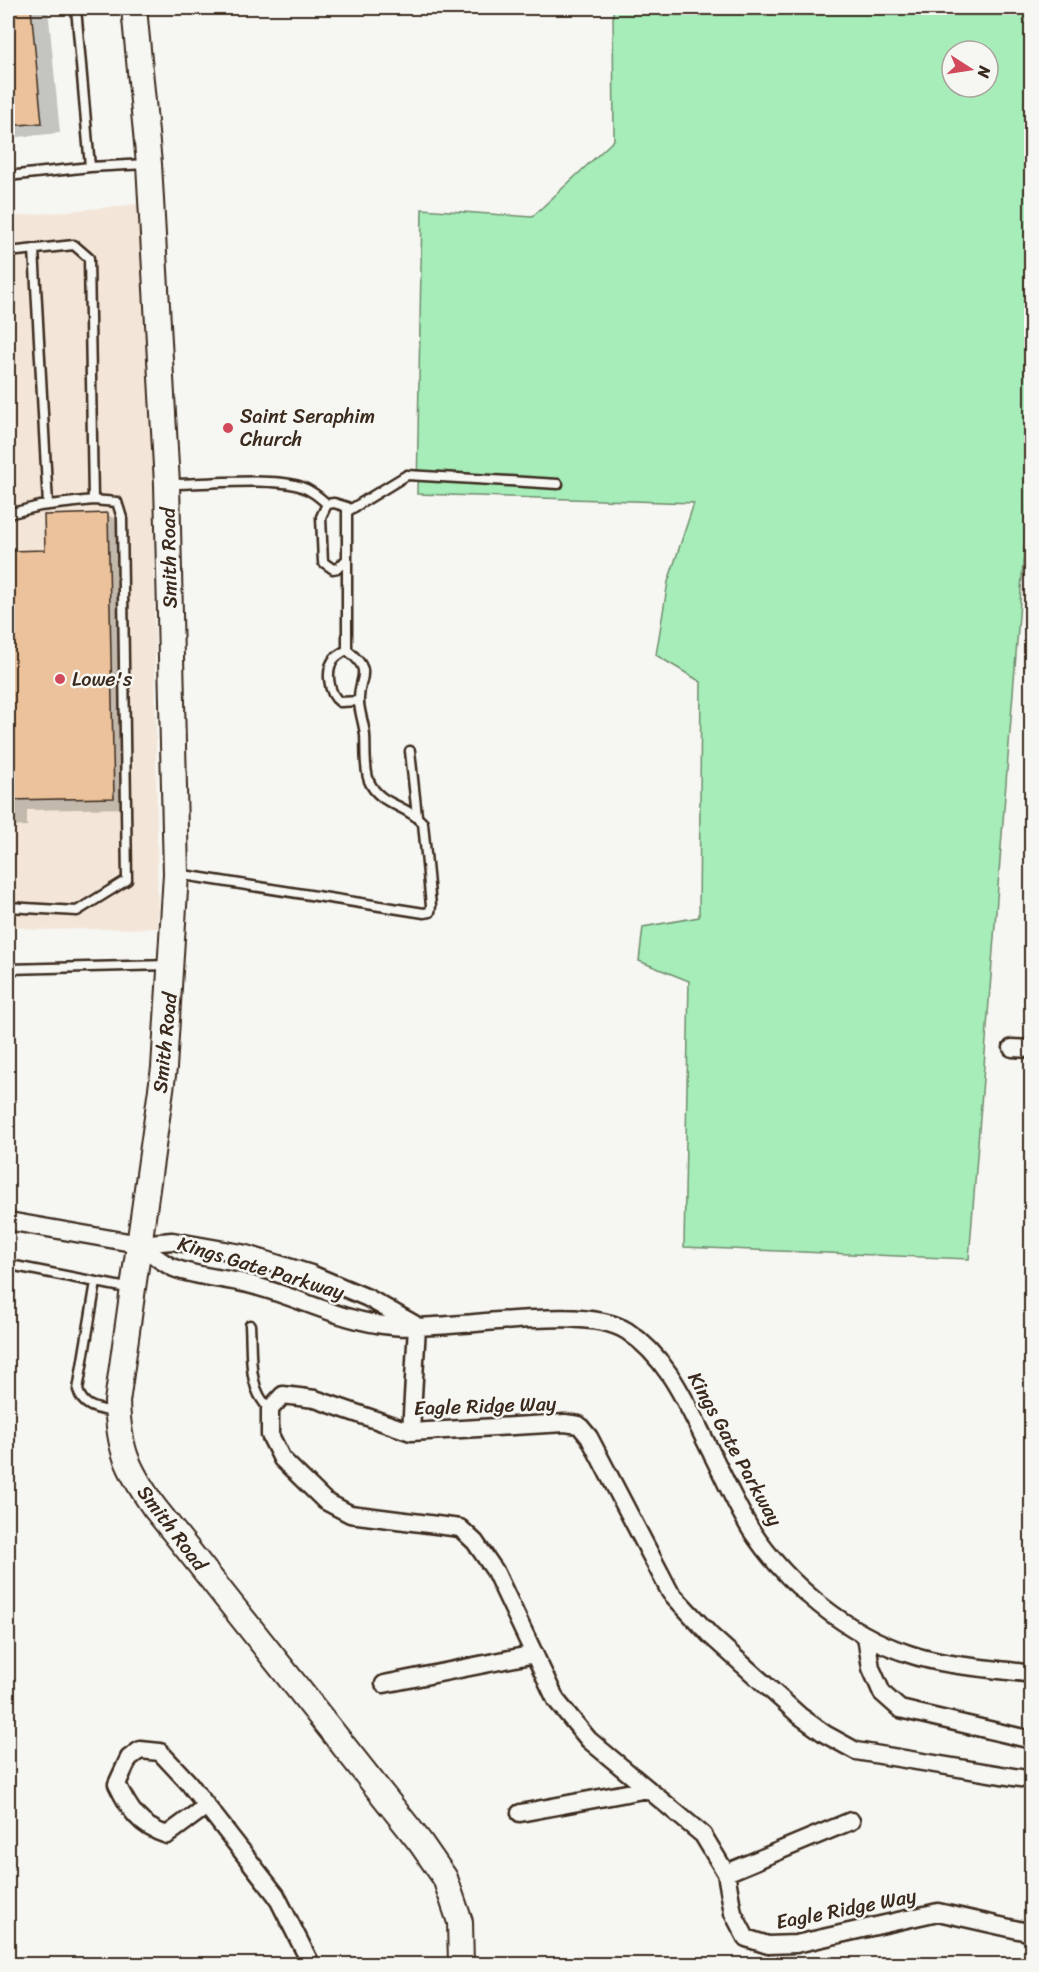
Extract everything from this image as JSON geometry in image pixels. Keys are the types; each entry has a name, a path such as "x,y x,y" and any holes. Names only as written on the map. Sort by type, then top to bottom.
{"street":[{"name":"Smith Road","path":"134,8 149,164 167,484 176,874 173,966 164,1068 132,1290 117,1412 118,1437 132,1475 154,1507 420,1842 445,1878 460,1922 461,1965"},
{"path":"1012,1048 1032,1049"},
{"path":"8,1221 139,1244"},
{"name":"Kings Gate Parkway","path":"139,1244 172,1241 246,1254 311,1274 368,1298 417,1326"},
{"name":"Kings Gate Parkway","path":"139,1244 173,1268 249,1284 359,1321 394,1327 450,1327 546,1318 584,1319 625,1329 658,1356 681,1391 752,1530 783,1570 822,1607 866,1636 910,1655 1032,1674"},
{"name":"Eagle Ridge Way","path":"411,1432 417,1326"},
{"name":"Eagle Ridge Way","path":"1032,1780 856,1750 825,1734 800,1716 710,1635 670,1592 589,1437 579,1425 565,1423 411,1432 315,1399 283,1395 270,1408 270,1435 282,1459 325,1501 350,1514 460,1528 475,1542 495,1571 556,1700 589,1740 703,1835 726,1873 733,1913 747,1938 768,1945 796,1944 938,1912 1032,1933"},
{"path":"866,1636 871,1668 878,1685 882,1693 900,1709 1032,1740"},
{"path":"384,1684 535,1654"},
{"path":"205,1807 167,1835 150,1830 131,1813 117,1784 129,1758 140,1750 160,1752 205,1807 276,1895 311,1965"},
{"path":"520,1813 648,1789"},
{"path":"726,1873 851,1821"}],"lane":[{"path":"76,8 90,167"},
{"path":"8,176 90,167 119,168 149,164"},
{"path":"8,252 74,245 89,258 93,500"},
{"path":"34,249 48,505"},
{"path":"348,511 407,475 558,484"},
{"path":"167,484 279,483 298,485 312,491 327,504 344,505 348,511 347,650 361,663 363,687 359,701 365,733 368,780 376,793 417,816 423,823 430,912 176,874"},
{"path":"8,514 48,505 93,500 117,502 122,518 127,880 77,911 8,907"},
{"path":"327,504 321,517 323,562 333,569 338,568 347,559"},
{"path":"347,650 334,658 329,667 331,690 340,702 359,701"},
{"path":"410,751 417,816"},
{"path":"8,969 173,966"},
{"path":"10,1265 132,1290"},
{"path":"96,1282 78,1390 80,1398 87,1405 117,1412"},
{"path":"250,1325 254,1385 262,1402 270,1408"}],"shaded area":[{"path":"141,204 153,458 158,928 34,930 8,925 8,217"}],"green space":[{"path":"613,8 1031,8 1031,461 969,1259 684,1247 689,981 639,961 643,927 699,917 701,682 656,655 668,582 694,503 417,494 422,209 532,217 614,140"}],"building":[{"path":"8,8 31,8 42,123 8,126"},
{"name":"Lowe's","path":"108,513 114,798 8,800 8,551 45,550 44,515"}],"place":[{"name":"Saint Seraphim Church","path":"228,428"},
{"name":"Lowe's","path":"60,679"}]}
